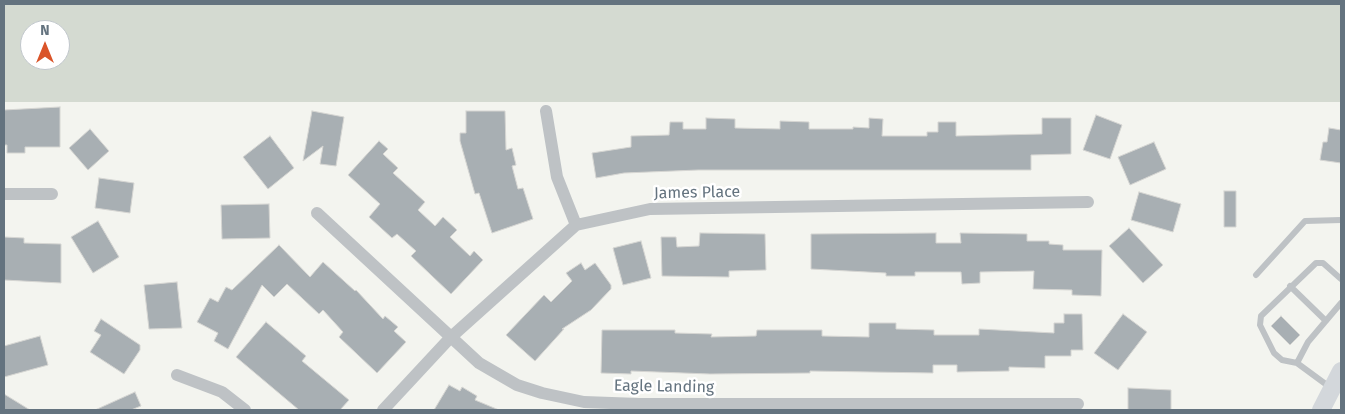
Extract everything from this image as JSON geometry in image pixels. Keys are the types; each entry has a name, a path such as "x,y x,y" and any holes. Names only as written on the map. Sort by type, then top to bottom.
{"main road":[{"path":"1320,410 1336,392 1341,370"}],"street":[{"path":"546,111 557,177 576,225"},
{"path":"4,194 52,194"},
{"name":"James Place","path":"383,410 450,338 576,225 650,209 1088,202"},
{"name":"Eagle Landing","path":"317,213 479,363 517,385 542,393 584,402 639,404 1078,404"},
{"path":"177,374 222,392 245,410"}],"lane":[{"path":"1256,275 1305,221 1341,220"},
{"path":"1336,392 1297,363 1282,360 1274,353 1260,325 1261,316 1316,263 1323,263 1341,279"},
{"path":"1290,286 1326,321"},
{"path":"1297,363 1308,342 1341,303"}],"shaded area":[{"path":"4,4 1341,4 1341,102 4,102"}],"building":[{"path":"60,107 60,147 25,147 25,153 7,153 7,145 4,145 4,110"},
{"path":"312,111 344,117 336,166 320,164 323,146 303,161"},
{"path":"466,111 505,111 506,150 512,148 516,165 512,166 518,189 523,188 533,219 492,233 479,193 475,194 460,141 460,133 466,133"},
{"path":"1096,115 1122,125 1110,159 1083,150"},
{"path":"706,118 735,119 735,128 780,129 780,121 809,122 809,129 853,129 853,127 869,128 869,118 883,119 882,136 927,136 927,132 938,132 938,122 956,122 956,136 1042,134 1042,118 1071,118 1071,154 1031,155 1031,170 698,170 624,173 596,178 592,153 631,147 631,136 669,135 670,122 683,122 683,129 706,129"},
{"path":"1329,128 1341,130 1341,163 1320,160 1323,142 1327,142"},
{"path":"90,129 109,151 88,170 69,148"},
{"path":"270,136 294,168 268,189 243,157"},
{"path":"379,141 388,149 383,154 398,168 393,173 425,202 418,210 435,226 443,217 457,230 450,237 470,256 474,251 483,260 451,294 411,256 416,251 397,234 392,238 369,217 380,204 348,175"},
{"path":"1154,142 1166,169 1130,185 1118,157"},
{"path":"99,178 134,183 130,213 95,208"},
{"path":"1224,191 1236,191 1236,227 1224,227"},
{"path":"1139,192 1181,204 1173,232 1131,220"},
{"path":"269,204 270,238 222,239 221,205"},
{"path":"98,221 119,257 93,273 71,237"},
{"path":"1129,228 1163,265 1143,283 1109,246"},
{"path":"700,233 765,234 766,270 729,271 729,277 662,276 661,237 676,237 677,247 699,246"},
{"path":"936,233 936,243 961,243 960,233 1027,234 1027,241 1049,241 1049,244 1063,245 1063,250 1102,250 1101,296 1072,295 1072,290 1033,289 1034,271 980,272 980,283 962,284 961,272 915,272 915,276 886,276 886,273 811,269 811,234"},
{"path":"4,237 24,238 24,243 61,244 61,283 4,280"},
{"path":"641,241 651,278 623,285 613,248"},
{"path":"279,245 310,277 323,262 356,290 383,319 385,316 398,327 394,331 406,342 377,373 339,337 343,332 323,310 319,314 287,284 274,297 262,285 228,349 214,341 218,333 197,322 210,298 218,302 226,287 232,290"},
{"path":"581,263 585,270 595,263 611,285 611,289 591,310 562,329 564,329 535,361 506,335 544,295 551,302 572,281 566,273"},
{"path":"177,282 182,328 149,329 144,285"},
{"path":"1064,314 1082,314 1083,350 1071,350 1071,356 1045,356 1045,368 1009,367 1009,371 957,372 957,365 933,365 933,373 810,371 810,373 710,374 631,371 631,374 601,373 602,330 675,330 675,333 712,334 711,337 756,336 757,330 822,330 822,336 869,337 869,323 896,323 896,329 934,330 934,335 979,335 979,329 1054,333 1054,323 1064,323"},
{"path":"1123,314 1147,332 1118,370 1094,353"},
{"path":"1281,316 1300,335 1290,345 1271,326"},
{"path":"101,319 140,345 140,350 124,374 90,352 101,335 94,331"},
{"path":"266,322 306,356 302,361 349,400 340,410 299,410 236,357"},
{"path":"40,336 48,365 4,377 4,346"},
{"path":"449,385 460,391 462,387 477,396 475,400 499,410 434,410"},
{"path":"1128,388 1171,390 1171,410 1128,410"},
{"path":"135,392 141,406 131,410 95,410"},
{"path":"4,394 30,410 4,410"}]}
